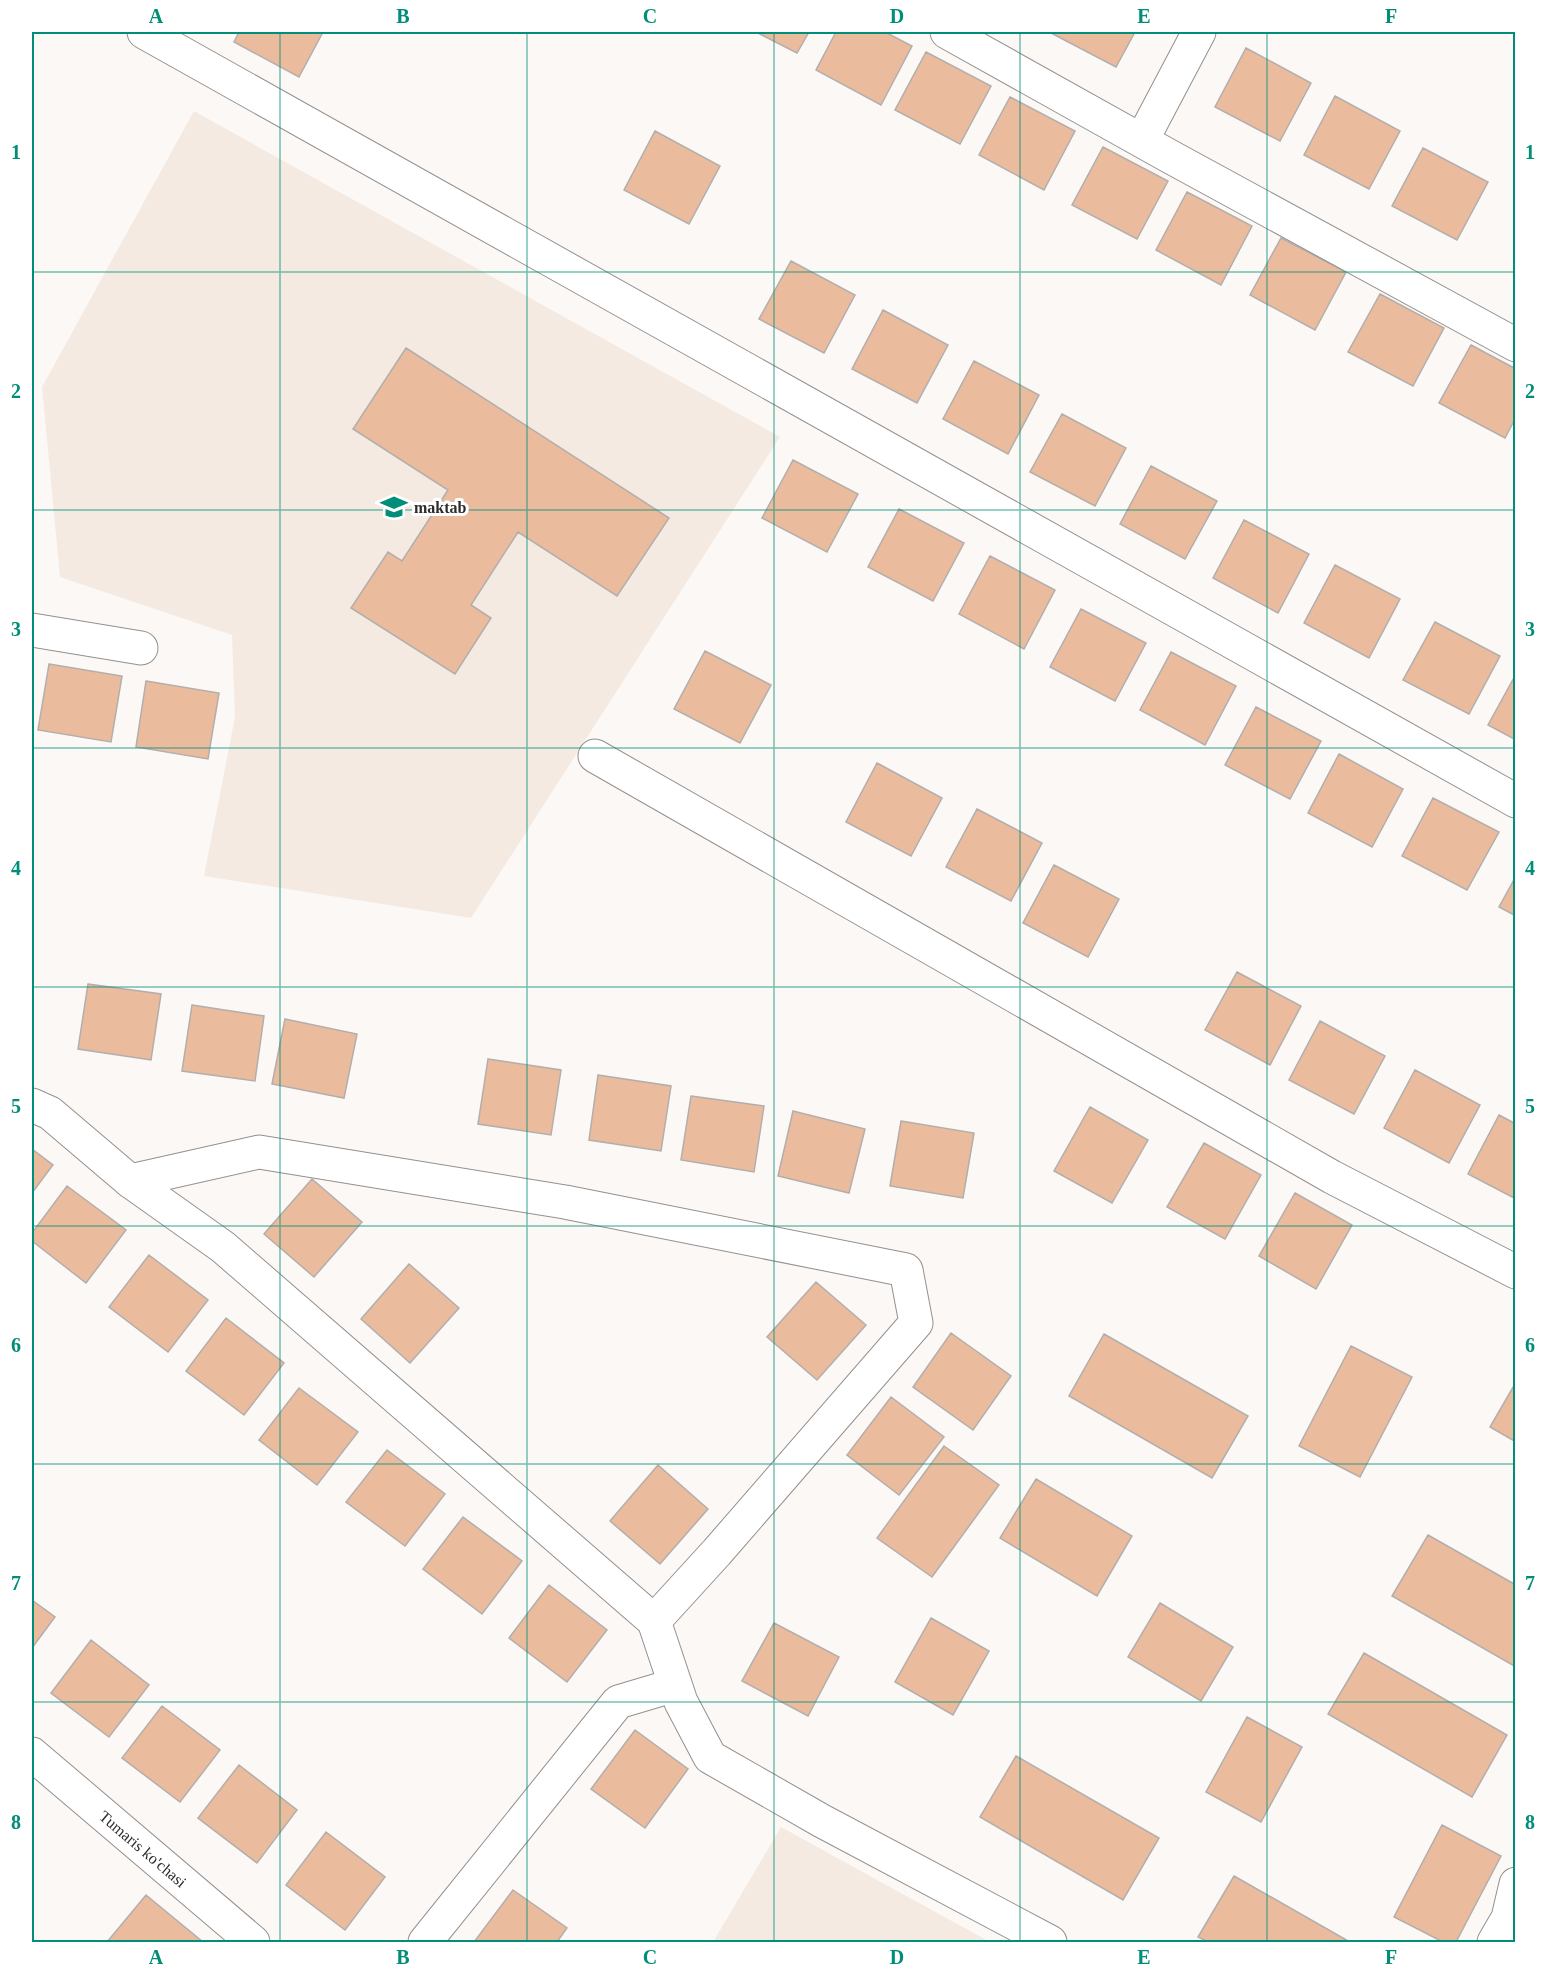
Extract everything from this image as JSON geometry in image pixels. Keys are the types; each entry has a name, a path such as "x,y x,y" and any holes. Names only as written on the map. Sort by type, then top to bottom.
{"street":[{"path":"144,32 1515,801"},
{"path":"947,32 1515,345"},
{"path":"1142,140 1199,32"},
{"path":"32,630 141,648"},
{"path":"595,756 1332,1177 1515,1272"},
{"path":"32,1105 50,1113 130,1181 223,1247 654,1621 681,1702 710,1757 822,1821 1050,1942"},
{"path":"130,1181 259,1152 565,1202 906,1270 916,1323 654,1621"},
{"path":"425,1942 618,1702 675,1685"},
{"name":"Tumaris ko'chasi","path":"32,1754 253,1942"},
{"path":"1494,1942 1508,1918 1515,1884"}],"shaded area":[{"name":"maktab","path":"194,111 780,437 471,918 204,876 235,717 232,635 60,577 42,387"},
{"path":"781,1827 990,1942 713,1942"}],"building":[{"path":"239,32 323,32 299,77 234,42"},
{"path":"756,32 809,32 797,53"},
{"path":"836,32 885,32 912,46 881,105 816,70"},
{"path":"1052,32 1135,32 1116,67"},
{"path":"1246,48 1311,83 1280,141 1215,107"},
{"path":"926,52 991,86 960,144 895,110"},
{"path":"1335,96 1400,131 1369,189 1304,155"},
{"path":"1010,97 1075,131 1044,190 979,155"},
{"path":"655,131 720,166 689,224 624,190"},
{"path":"1103,147 1168,181 1137,239 1072,205"},
{"path":"1423,148 1488,182 1457,240 1392,206"},
{"path":"1187,192 1252,226 1221,285 1156,250"},
{"path":"1281,238 1346,272 1315,330 1250,295"},
{"path":"791,261 855,295 824,353 759,319"},
{"path":"1380,294 1444,328 1413,386 1348,352"},
{"path":"883,310 948,345 917,403 852,369"},
{"path":"1471,345 1516,369 1516,417 1505,438 1439,403"},
{"path":"406,348 669,518 617,596 518,532 471,605 491,618 455,674 351,608 388,552 402,561 448,490 353,429"},
{"path":"974,361 1039,395 1008,454 943,419"},
{"path":"1062,414 1126,448 1095,506 1030,472"},
{"path":"793,460 858,494 827,552 762,518"},
{"path":"1151,466 1217,501 1185,559 1120,524"},
{"path":"899,509 964,543 933,601 868,567"},
{"path":"1244,520 1309,554 1278,613 1213,578"},
{"path":"990,556 1055,590 1024,649 959,614"},
{"path":"1335,565 1400,599 1369,658 1304,623"},
{"path":"1081,609 1146,643 1115,701 1050,667"},
{"path":"1435,622 1500,656 1469,714 1403,680"},
{"path":"705,651 771,685 740,743 674,709"},
{"path":"1171,652 1236,686 1205,745 1140,710"},
{"path":"49,664 122,676 111,742 38,730"},
{"path":"1516,674 1516,740 1488,725"},
{"path":"146,681 219,693 208,759 136,747"},
{"path":"1256,707 1321,741 1290,799 1225,765"},
{"path":"1339,754 1403,789 1372,847 1308,813"},
{"path":"877,763 942,798 911,856 846,822"},
{"path":"1433,798 1499,832 1467,890 1402,856"},
{"path":"977,809 1042,843 1011,901 946,867"},
{"path":"1054,865 1119,899 1088,957 1023,923"},
{"path":"1516,876 1516,916 1499,907"},
{"path":"1237,972 1301,1006 1270,1065 1205,1030"},
{"path":"88,984 161,994 151,1060 78,1049"},
{"path":"192,1005 264,1016 255,1081 182,1071"},
{"path":"285,1019 357,1034 344,1098 272,1084"},
{"path":"1320,1021 1385,1056 1354,1114 1289,1080"},
{"path":"488,1059 561,1070 551,1135 478,1124"},
{"path":"1415,1070 1480,1105 1449,1163 1384,1128"},
{"path":"598,1075 671,1086 661,1151 589,1140"},
{"path":"691,1096 764,1106 754,1172 681,1160"},
{"path":"1090,1107 1148,1140 1112,1203 1054,1171"},
{"path":"793,1111 865,1129 849,1193 778,1176"},
{"path":"1499,1115 1516,1124 1516,1199 1468,1174"},
{"path":"901,1121 974,1133 963,1198 890,1186"},
{"path":"1204,1143 1261,1175 1225,1239 1167,1207"},
{"path":"32,1149 53,1165 32,1193"},
{"path":"312,1179 362,1222 314,1277 264,1234"},
{"path":"67,1186 126,1230 86,1283 32,1241 32,1233"},
{"path":"1295,1193 1352,1225 1316,1289 1259,1256"},
{"path":"149,1255 208,1300 168,1352 109,1307"},
{"path":"409,1264 459,1308 410,1363 361,1319"},
{"path":"816,1282 866,1325 817,1380 767,1337"},
{"path":"226,1318 284,1363 244,1415 186,1371"},
{"path":"951,1333 1011,1376 973,1430 913,1387"},
{"path":"1104,1334 1248,1416 1212,1478 1069,1396"},
{"path":"1351,1346 1412,1377 1360,1477 1299,1446"},
{"path":"1516,1382 1516,1442 1490,1427"},
{"path":"299,1388 358,1432 317,1485 259,1440"},
{"path":"891,1397 944,1437 899,1495 847,1455"},
{"path":"944,1446 999,1485 932,1577 877,1538"},
{"path":"387,1450 445,1494 405,1546 346,1502"},
{"path":"658,1465 708,1509 660,1564 610,1521"},
{"path":"1036,1479 1132,1536 1097,1596 1000,1538"},
{"path":"463,1517 522,1561 482,1614 423,1569"},
{"path":"1428,1535 1516,1585 1516,1667 1392,1596"},
{"path":"549,1585 607,1630 567,1682 509,1638"},
{"path":"32,1600 55,1617 32,1648"},
{"path":"1160,1603 1233,1647 1201,1701 1128,1657"},
{"path":"931,1618 989,1651 953,1715 895,1682"},
{"path":"774,1623 839,1657 808,1716 742,1681"},
{"path":"91,1640 149,1685 109,1737 51,1693"},
{"path":"1364,1653 1507,1735 1472,1797 1328,1714"},
{"path":"162,1706 220,1750 180,1802 122,1758"},
{"path":"1247,1717 1302,1747 1261,1822 1206,1792"},
{"path":"635,1730 688,1769 645,1828 591,1789"},
{"path":"1016,1756 1159,1838 1123,1900 980,1817"},
{"path":"239,1765 297,1810 257,1863 198,1818"},
{"path":"1442,1825 1501,1856 1456,1942 1443,1942 1394,1917"},
{"path":"326,1832 385,1877 345,1930 286,1885"},
{"path":"1234,1876 1350,1942 1208,1942 1198,1937"},
{"path":"513,1890 567,1928 557,1942 474,1942"},
{"path":"146,1895 203,1942 107,1942"}],"place":[{"name":"maktab","path":"394,507"}]}
